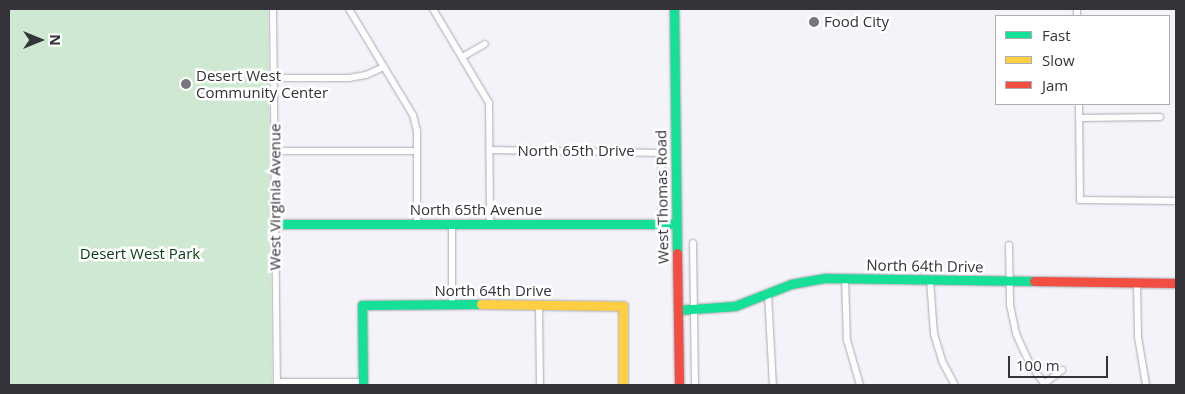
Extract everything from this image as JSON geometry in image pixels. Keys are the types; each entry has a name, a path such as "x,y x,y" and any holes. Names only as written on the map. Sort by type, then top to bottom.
{"street":[{"name":"West Virginia Avenue","path":"273,9 277,384"},
{"path":"349,9 382,68 413,115 417,151 417,224"},
{"path":"433,9 464,56 489,103 490,224"},
{"name":"West Thomas Road","path":"674,9 679,385"},
{"path":"464,56 485,44"},
{"path":"274,78 348,78 366,75 382,68"},
{"path":"1079,105 1080,200 1176,201"},
{"path":"1079,118 1160,117"},
{"name":"North 65th Drive","path":"490,150 661,153"},
{"path":"275,151 417,151"},
{"name":"West Thomas Road","path":"661,153 664,255"},
{"name":"North 65th Avenue","path":"276,224 676,224"},
{"path":"452,224 452,304"},
{"name":"West Thomas Road","path":"693,243 695,385"},
{"path":"1009,244 1008,280 1013,320 1020,345 1044,384 1062,370"},
{"path":"845,278 847,340 860,385"},
{"name":"North 64th Drive","path":"678,310 735,306 813,280 845,278 1176,283"},
{"path":"930,280 934,334 942,361 954,385"},
{"path":"1137,283 1138,337 1146,385"},
{"path":"768,294 773,385"},
{"name":"North 64th Drive","path":"363,384 362,306 452,304 623,306 623,385"},
{"path":"539,305 540,385"},
{"path":"277,384 363,384"}],"green space":[{"name":"Desert West Park","path":"9,9 268,9 272,385 9,385"}],"traffic: fast":[{"path":"674,9 677,253"},
{"path":"276,224 676,224"},
{"path":"678,310 735,306 791,284 825,278 1034,281"},
{"path":"363,385 362,305 481,304"}],"traffic: slow":[{"path":"481,304 623,306 623,385"}],"traffic: jam":[{"path":"677,253 679,385"},
{"path":"1034,281 1176,283"}],"place":[{"name":"Food City","path":"814,22"},
{"name":"Desert West Community Center","path":"186,84"}]}
